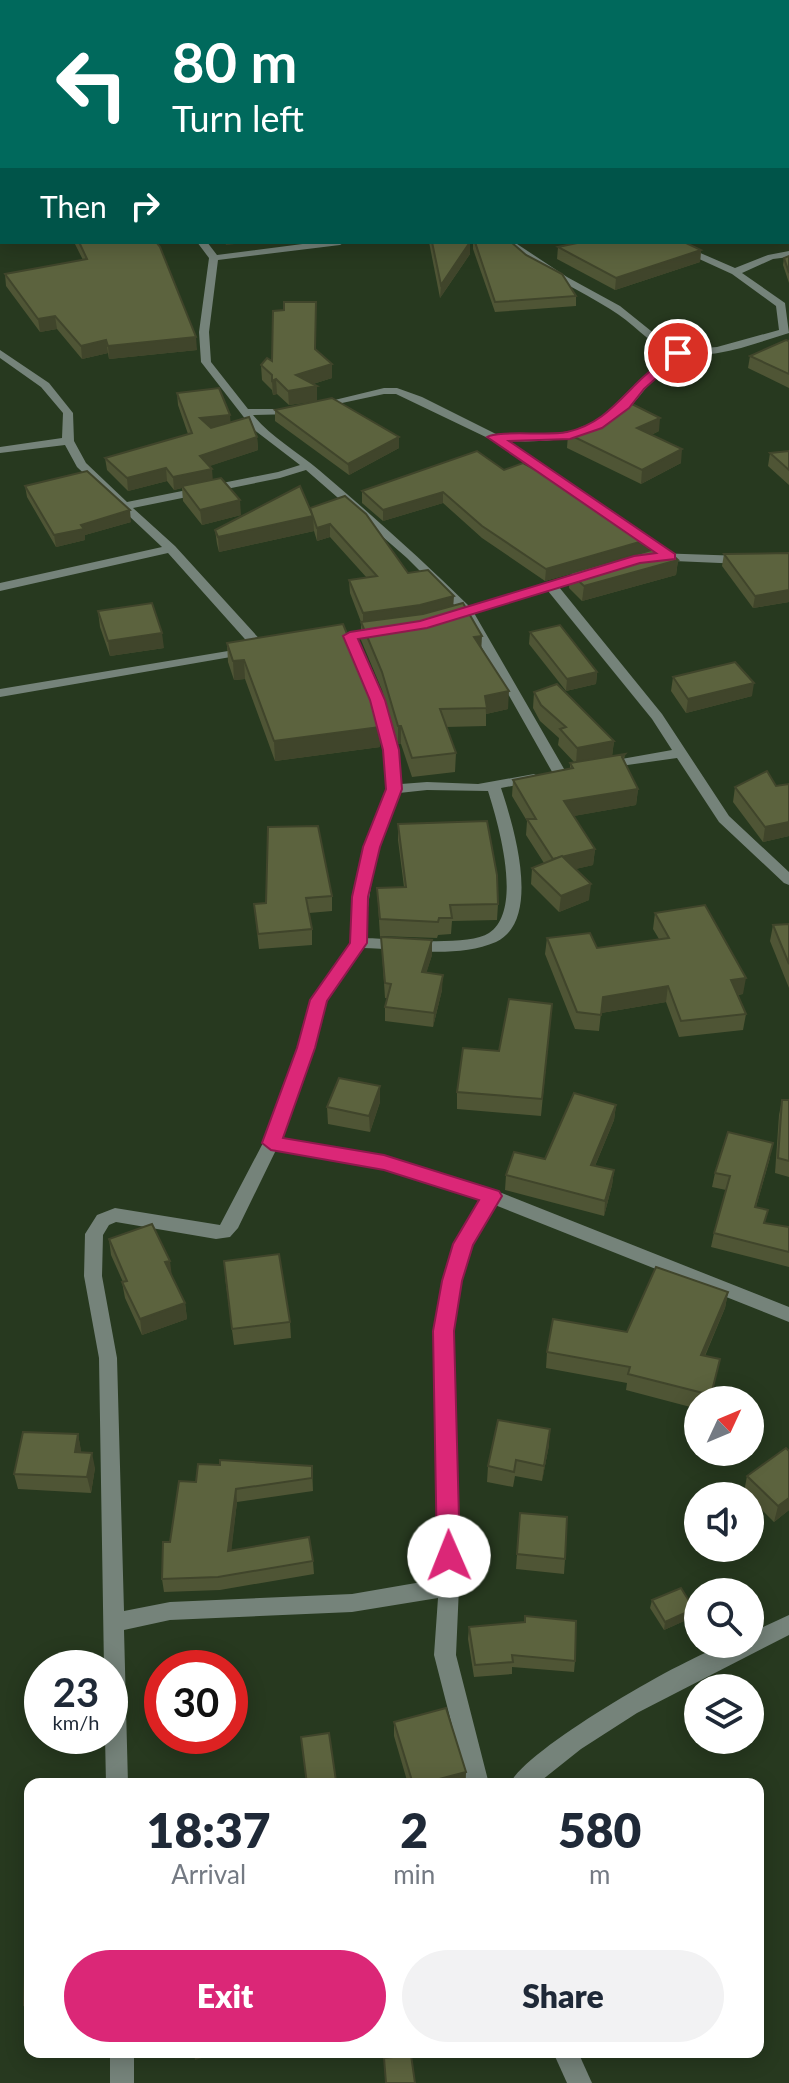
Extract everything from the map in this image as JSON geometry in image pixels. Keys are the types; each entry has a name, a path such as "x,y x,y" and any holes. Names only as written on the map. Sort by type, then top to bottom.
{"street":[{"path":"204,244 214,258 204,332 206,362 257,427 308,466 411,555 467,611 575,771"},
{"path":"214,258 324,244"},
{"path":"511,244 616,308 662,345 678,353 718,350 786,330 781,305 735,272 672,244"},
{"path":"735,272 771,257 789,254"},
{"path":"0,353 45,385 68,413 68,441 81,465 171,549 260,648"},
{"path":"494,437 532,439 570,435 598,425 625,406 640,386 678,353"},
{"path":"245,412 301,411 384,391 397,391 494,437 603,509"},
{"path":"0,450 68,441"},
{"path":"124,506 280,475 308,466"},
{"path":"648,541 670,556"},
{"path":"0,587 171,549"},
{"path":"638,559 670,556 760,560"},
{"path":"437,621 597,572"},
{"path":"551,586 625,674 724,819 789,880"},
{"path":"117,1778 108,1358 93,1276 94,1234 103,1220 115,1215 224,1232 229,1228 271,1143 306,1048 319,1000 358,943 363,884 371,847 394,789 391,750 377,700 350,636"},
{"path":"0,693 276,646"},
{"path":"394,789 493,785 681,753"},
{"path":"358,943 471,944 491,939 502,932 513,908 513,857 505,819 493,785"},
{"path":"271,1143 384,1162 492,1196 789,1315"},
{"path":"476,1778 445,1655 449,1587 444,1331 452,1281 463,1244 492,1196"},
{"path":"114,1622 170,1611 352,1603 449,1587"},
{"path":"764,1637 789,1625"},
{"path":"528,1778 577,1737 653,1690 720,1658"},
{"path":"122,2058 122,2083"},
{"path":"568,2058 580,2083"}],"building":[{"path":"80,244 158,244 196,337 108,346 106,340 81,346 55,316 38,319 5,274 87,259"},
{"path":"432,244 469,244 441,285"},
{"path":"476,244 513,244 526,255 562,274 576,296 495,302"},
{"path":"572,244 688,244 701,250 616,278 558,247"},
{"path":"789,256 789,273 784,258"},
{"path":"284,302 316,302 315,349 332,364 296,375 317,386 288,391 276,379 272,381 272,375 261,365 267,358 272,361 273,311 284,310"},
{"path":"789,341 789,374 750,356"},
{"path":"219,388 230,415 200,418 211,428 249,417 257,437 200,456 212,469 173,477 166,468 127,478 105,458 192,433 177,393"},
{"path":"332,398 399,437 348,464 275,410"},
{"path":"632,404 660,418 637,428 682,449 642,470 568,434"},
{"path":"477,451 504,470 523,463 591,499 650,539 546,569 482,526 443,492 383,510 362,491"},
{"path":"789,451 789,470 770,453"},
{"path":"87,471 130,510 81,525 84,529 54,535 25,486"},
{"path":"221,478 240,500 200,510 182,486"},
{"path":"300,486 313,516 218,537 215,530"},
{"path":"345,496 366,514 408,573 428,570 454,596 420,605 363,613 349,580 377,576 330,524 317,528 310,508"},
{"path":"655,549 666,549 678,560 584,586 570,573"},
{"path":"789,553 789,590 755,596 724,554"},
{"path":"152,603 162,633 108,641 98,611"},
{"path":"463,603 482,636 474,637 509,691 485,696 487,708 440,709 456,753 412,758 361,622 423,614"},
{"path":"343,624 367,682 380,727 274,741 244,660 233,661 227,643"},
{"path":"560,625 597,672 567,679 530,632"},
{"path":"735,662 754,683 688,699 673,677"},
{"path":"557,684 614,741 577,748 560,729 566,727 541,705 534,692"},
{"path":"625,754 622,757 638,789 564,801 595,849 553,859 527,819 536,819 513,780 573,768 570,763"},
{"path":"767,771 776,786 789,784 789,822 765,827 735,787"},
{"path":"487,821 497,875 498,904 450,905 452,918 439,918 438,922 380,919 377,888 406,887 398,824"},
{"path":"318,826 332,896 306,898 312,929 258,934 254,904 266,903 268,827"},
{"path":"562,856 591,884 561,896 532,868"},
{"path":"705,905 746,978 731,980 746,1014 681,1021 668,986 603,997 601,1015 577,1012 547,938 590,933 597,948 669,938 655,913"},
{"path":"789,924 789,964 773,925"},
{"path":"381,937 432,940 422,972 443,975 434,1013 385,1007 391,984 385,983"},
{"path":"509,999 552,1004 542,1099 457,1092 463,1048 499,1051"},
{"path":"339,1078 380,1086 369,1116 327,1107"},
{"path":"574,1093 616,1105 591,1165 614,1170 605,1201 506,1175 514,1152 545,1159"},
{"path":"782,1100 789,1100 789,1161 778,1158"},
{"path":"728,1132 773,1143 755,1207 768,1210 764,1223 789,1227 789,1252 714,1233 730,1176 715,1173"},
{"path":"152,1224 170,1261 165,1262 185,1303 140,1319 122,1282 127,1281 109,1239"},
{"path":"279,1254 290,1322 232,1329 224,1261"},
{"path":"656,1267 728,1292 701,1355 720,1359 713,1386 684,1388 628,1374 630,1367 547,1352 553,1319 627,1332"},
{"path":"498,1420 550,1429 544,1466 516,1460 514,1472 488,1466"},
{"path":"23,1432 78,1434 75,1452 92,1453 87,1477 14,1474"},
{"path":"786,1448 789,1451 789,1498 778,1506 764,1492 764,1482 753,1482 747,1476"},
{"path":"220,1460 312,1466 312,1478 236,1489 228,1551 309,1537 313,1561 218,1577 162,1579 163,1542 170,1542 179,1481 196,1482 198,1464 220,1465"},
{"path":"520,1513 567,1517 565,1559 517,1554"},
{"path":"681,1588 684,1593 684,1613 665,1622 652,1600"},
{"path":"525,1616 576,1621 575,1661 512,1655 513,1662 475,1665 469,1627 525,1622"},
{"path":"446,1708 466,1772 443,1778 411,1778 394,1722"},
{"path":"329,1733 336,1778 306,1778 301,1737"},
{"path":"384,2058 411,2058 415,2083 386,2083"}],"route":[{"path":"449,1556 444,1331 452,1281 463,1244 492,1196 384,1162 271,1143 306,1048 319,1000 358,943 360,897 371,847 394,789 391,750 377,700 350,636 422,625 638,559 670,556 494,437 532,439 570,435 598,425 625,406 640,386 678,353"}]}
